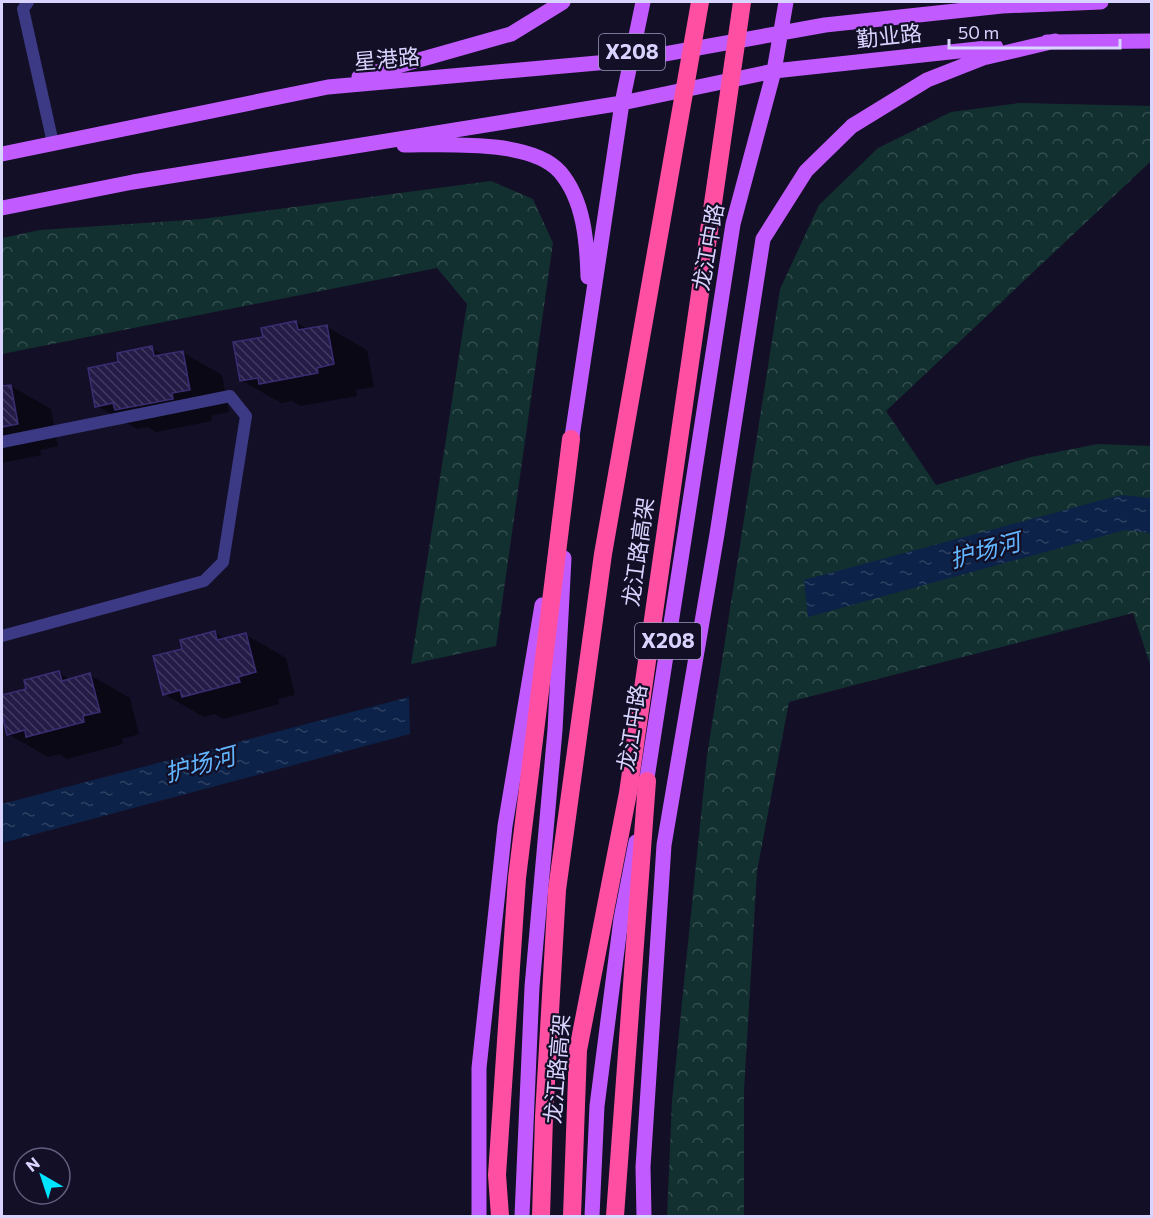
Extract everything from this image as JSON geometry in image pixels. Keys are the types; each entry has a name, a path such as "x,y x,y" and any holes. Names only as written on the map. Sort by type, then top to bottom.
{"highway":[{"name":"龙江路高架","path":"541,1216 543,1117 559,879 603,554 700,2"},
{"name":"龙江路高架","path":"572,1216 578,1050 628,794 742,2"},
{"path":"500,1216 497,1175 517,878 571,439"},
{"path":"615,1216 647,781"}],"main road":[{"path":"328,87 511,34 563,2"},
{"name":"X208","path":"522,1216 532,987 555,730 571,439 622,103 643,2"},
{"name":"龙江中路","path":"592,1216 597,1106 621,919 647,781 733,224 774,71 786,2"},
{"path":"978,2 1002,6"},
{"name":"勤业路","path":"781,32 1002,6 1101,2"},
{"name":"星港路","path":"2,154 328,87 631,60 781,32"},
{"path":"644,1216 643,1167 664,845 717,534 763,239 806,171 852,126 927,80 983,58 1055,41"},
{"name":"勤业路","path":"774,71 1055,41 1152,41"},
{"path":"2,208 133,182 622,103 774,71"},
{"path":"355,145 484,145 528,153 559,171 577,203 586,240 590,310"},
{"path":"479,1216 479,1068 505,826 571,439"}],"lane":[{"path":"28,2 23,9 53,143"},
{"path":"2,442 230,396 246,416 224,562 204,581 2,636"}],"green space":[{"path":"1020,103 1151,106 1151,161 886,411 936,485 1031,457 1098,444 1151,446 1151,667 1133,613 789,702 757,871 744,1091 744,1216 667,1216 672,1101 707,756 780,289 819,205 878,148 951,112"},
{"path":"491,181 533,199 553,243 496,646 411,664 467,304 437,268 2,354 2,238 40,230 202,219"}],"water":[{"name":"护场河","path":"1121,495 1151,498 1151,533 1125,530 808,617 804,580"},
{"name":"护场河","path":"409,697 410,734 2,843 2,804"}],"building":[{"path":"296,321 298,330 327,325 334,364 317,368 318,373 259,384 258,378 240,381 233,342 263,337 261,328"},
{"path":"152,346 154,356 183,351 190,390 172,393 173,399 115,410 113,403 95,407 88,368 118,362 117,353"},
{"path":"11,385 18,424 2,427 2,386"},
{"path":"215,631 217,640 246,633 256,672 238,677 240,682 182,697 180,690 163,695 153,656 182,649 180,640"},
{"path":"59,671 62,681 90,673 100,712 83,716 84,722 26,737 25,730 7,735 2,714 2,695 26,689 24,680"}]}
